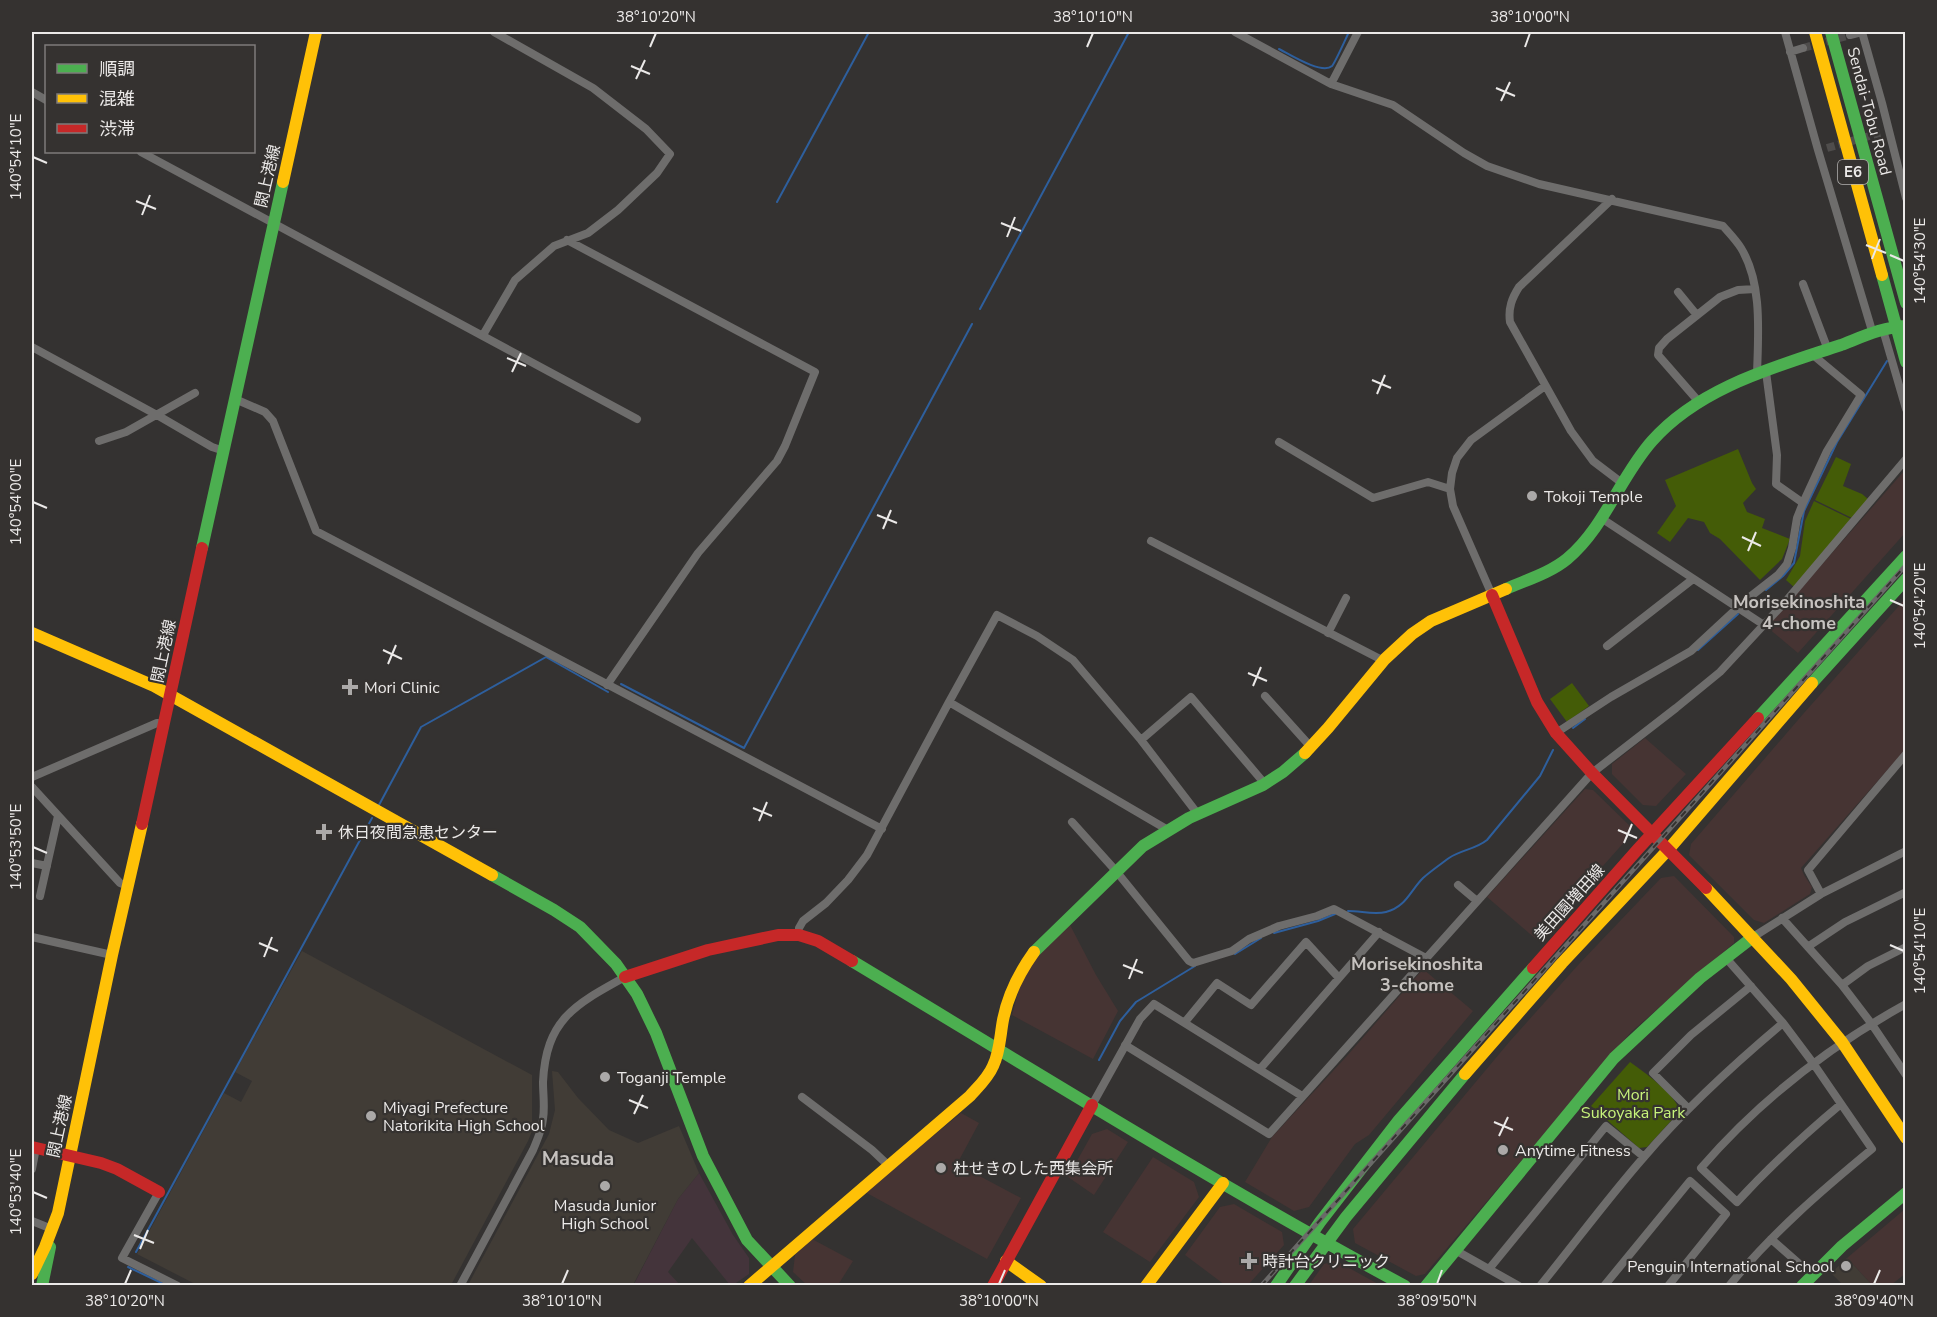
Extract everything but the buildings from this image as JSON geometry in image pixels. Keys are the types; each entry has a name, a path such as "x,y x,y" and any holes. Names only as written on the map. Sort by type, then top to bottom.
{"main road":[{"name":"閖上港線","path":"32,1274 58,1213 112,955 165,725 316,32"},
{"name":"Sendai-Tobu Road","path":"1815,32 1905,362"},
{"name":"Sendai-Tobu Road","path":"1831,32 1905,303"},
{"path":"749,1286 970,1096 992,1068 999,1049 1008,1000 1024,964 1035,950 1136,852 1197,813 1237,798 1281,774 1310,746 1384,662 1418,629 1544,573 1566,560 1582,544 1601,518 1638,458 1675,419 1700,402 1762,374 1898,325 1905,326"},
{"name":"美田園増田線","path":"1276,1286 1311,1234 1399,1120 1552,945 1905,556"},
{"path":"1295,1286 1326,1243 1458,1081 1562,963 1668,850 1905,579"},
{"path":"1492,595 1537,702 1557,733 1592,773 1653,833 1791,979 1842,1042 1905,1138"},
{"path":"32,633 171,695 561,914 580,927 600,946 637,994 657,1033 703,1156 747,1240 790,1286"},
{"path":"625,977 708,950 778,935 799,935 818,941 1223,1184 1406,1286"},
{"path":"1426,1286 1614,1058 1674,1001 1753,937"},
{"path":"993,1286 1092,1105"},
{"path":"34,1147 101,1163 159,1192"},
{"path":"1146,1286 1223,1184"},
{"path":"1802,1286 1842,1246 1905,1193"},
{"path":"42,1286 58,1213"},
{"path":"1006,1261 1041,1286"}],"street":[{"path":"483,335 514,280 554,246 588,233 618,210 657,173 670,154 646,129 593,88 494,32"},
{"path":"1235,32 1331,84 1393,105 1487,166 1539,184 1723,226 1741,249 1750,268 1755,289 1762,374 1777,455 1776,484 1803,503"},
{"path":"1331,84 1358,32"},
{"path":"1785,32 1878,332 1905,409"},
{"path":"1850,35 1862,32 1882,103 1884,132 1905,198"},
{"path":"1790,52 1803,48"},
{"path":"143,153 637,419"},
{"path":"1612,200 1520,287 1510,305 1510,322 1571,430 1593,461 1622,483"},
{"path":"567,240 815,372 777,461 698,553 607,685"},
{"path":"1803,284 1827,350"},
{"path":"1700,402 1658,355 1659,348 1720,297 1738,290 1755,289"},
{"path":"1678,292 1696,315"},
{"path":"32,347 212,447 224,451"},
{"path":"1557,733 1691,651 1746,600 1778,575 1786,564 1803,503 1827,451 1862,395 1813,355"},
{"path":"1492,595 1453,506 1450,489 1452,473 1457,458 1471,440 1545,386"},
{"path":"99,441 126,432 195,393"},
{"path":"235,399 265,412 273,421 316,531 882,830"},
{"path":"1279,442 1373,498 1428,482 1450,489"},
{"path":"1125,1045 1269,1134 1592,773 1720,672 1786,601 1905,459"},
{"path":"1601,518 1764,624"},
{"path":"1151,541 1384,662"},
{"path":"1607,646 1693,579"},
{"path":"1328,633 1346,598"},
{"path":"799,935 799,928 803,921 826,903 867,855 997,615 1037,636 1073,660 1141,740 1197,813"},
{"path":"1265,696 1310,746"},
{"path":"1141,740 1191,697 1265,784"},
{"path":"949,702 1168,830"},
{"path":"32,777 158,723 165,725"},
{"path":"1821,894 1808,870 1905,754"},
{"path":"32,787 120,883 128,886"},
{"path":"40,896 58,816"},
{"path":"1072,822 1116,871 1189,962 1193,963 1232,951 1249,939 1279,926 1334,909 1426,958"},
{"path":"1753,937 1821,894 1905,851"},
{"path":"32,863 47,866"},
{"path":"1458,885 1477,901"},
{"path":"1809,946 1845,922 1905,892"},
{"path":"1782,918 1842,985 1902,1063 1905,1075"},
{"path":"1260,1069 1379,932"},
{"path":"32,937 112,955"},
{"path":"1185,1022 1217,983 1251,1005 1306,942 1339,978"},
{"path":"1842,985 1868,966 1905,947"},
{"path":"1726,958 1783,1023 1872,1149 1809,1201 1729,1286"},
{"path":"460,1286 533,1150 543,1119 544,1066 548,1044 557,1026 592,995 625,977"},
{"path":"1688,1108 1653,1073 1690,1035 1751,986"},
{"path":"1092,1105 1140,1019 1154,1004 1302,1096"},
{"path":"1841,1104 1798,1139 1737,1202 1701,1168 1746,1120 1813,1063 1871,1023 1905,1004"},
{"path":"1540,1286 1644,1157 1688,1108 1732,1065 1783,1023"},
{"path":"802,1097 872,1150 889,1166"},
{"path":"1489,1269 1606,1126 1644,1157"},
{"path":"32,1168 34,1147"},
{"path":"1604,1286 1690,1180 1726,1214 1668,1286"},
{"path":"159,1192 122,1258 178,1286"},
{"path":"32,1221 52,1229"},
{"path":"1772,1239 1812,1275"},
{"path":"1455,1250 1519,1286"}],"shaded area":[{"path":"1905,470 1905,533 1798,653 1767,627"},
{"path":"1905,599 1905,750 1801,868 1812,887 1810,894 1764,923 1754,920 1689,855 1691,844"},
{"path":"1645,738 1686,774 1656,806 1643,805 1612,774 1612,764"},
{"path":"1585,789 1593,790 1630,826 1627,839 1537,940 1487,897"},
{"path":"1674,876 1734,937 1734,943 1631,1032 1425,1274 1416,1276 1355,1243 1353,1229 1510,1041 1661,878"},
{"path":"1069,923 1118,1011 1093,1059 1012,1015 1021,981 1038,954"},
{"name":"Miyagi Prefecture Natorikita High School","path":"302,951 532,1075 532,1131 451,1285 197,1285 137,1254 224,1093 241,1102 252,1081 235,1072"},
{"path":"1423,969 1473,1011 1369,1135 1355,1144 1309,1207 1294,1211 1245,1182 1272,1137"},
{"name":"Masuda Junior High School","path":"552,1071 558,1072 578,1098 609,1130 638,1143 679,1126 699,1173 678,1199 633,1285 468,1285 549,1134 555,1110"},
{"path":"961,1113 979,1123 957,1164 1021,1198 987,1259 865,1192"},
{"path":"1107,1129 1128,1142 1094,1195 1068,1177 1092,1134"},
{"path":"1153,1157 1194,1182 1199,1197 1150,1262 1103,1232"},
{"path":"699,1173 733,1235 749,1258 749,1274 730,1285 692,1238 668,1272 680,1285 633,1286 678,1199"},
{"path":"1234,1204 1282,1232 1284,1245 1248,1285 1225,1285 1185,1255 1220,1207"},
{"path":"1905,1209 1905,1274 1891,1285 1872,1285 1847,1258"},
{"path":"812,1239 853,1261 838,1285 807,1285 793,1272 795,1255"},
{"name":"Penguin International School","path":"1847,1258 1872,1285 1843,1285 1831,1273"},
{"path":"1334,1261 1380,1285 1309,1285 1324,1264"}],"green space":[{"path":"1738,449 1756,489 1743,503 1747,512 1765,519 1762,528 1790,539 1782,559 1760,580 1720,539 1710,533 1704,522 1688,518 1670,542 1657,533 1676,506 1665,480"},
{"path":"1836,457 1851,464 1843,486 1868,499 1852,518 1815,500"},
{"path":"1814,501 1851,519 1794,587 1786,580 1800,556 1805,521"},
{"path":"1572,683 1589,706 1567,722 1550,699"},
{"name":"Mori Sukoyaka Park","path":"1630,1062 1666,1091 1680,1111 1647,1147 1639,1148 1591,1106"}],"waterway":[{"path":"777,202 869,32"},
{"path":"980,309 1129,32"},
{"path":"1279,49 1313,66 1327,68 1332,66 1349,32"},
{"path":"621,684 744,748 972,324"},
{"path":"1766,590 1794,563 1804,511 1837,442 1887,361"},
{"path":"1698,650 1738,614"},
{"path":"379,805 421,727 546,657 608,692"},
{"path":"1573,728 1585,719"},
{"path":"1348,911 1377,913 1393,910 1403,902 1423,878 1439,865 1454,855 1487,840 1540,776 1553,750"},
{"path":"136,1252 372,818"},
{"path":"1274,933 1335,914"},
{"path":"1235,954 1261,938"},
{"path":"1099,1060 1120,1021 1136,1002 1195,966"},
{"path":"128,1267 168,1286"}],"tunnel":[{"path":"1803,48 1850,35"},
{"path":"1827,148 1880,133"}],"railway":[{"path":"1261,1286 1906,565"}],"traffic: fast":[{"path":"1831,32 1906,303"},
{"path":"202,548 283,182"},
{"path":"1882,275 1906,362"},
{"path":"1506,589 1538,576 1567,559 1592,532 1652,441 1692,406 1765,371 1873,333 1906,326"},
{"path":"1758,718 1906,556"},
{"path":"1812,683 1906,579"},
{"path":"1034,952 1143,846 1189,818 1263,785 1305,753"},
{"path":"492,875 580,927 616,964 637,994 656,1033 703,1156 747,1240 790,1286"},
{"path":"1426,1286 1614,1058 1700,978 1753,937"},
{"path":"852,961 1196,1168 1405,1286"},
{"path":"1276,1286 1320,1222 1399,1120 1533,968"},
{"path":"1295,1286 1346,1217 1465,1074"},
{"path":"1802,1286 1842,1246 1906,1193"},
{"path":"42,1286 50,1247"}],"traffic: slow":[{"path":"283,182 316,32"},
{"path":"1815,32 1882,275"},
{"path":"1305,753 1385,659 1412,634 1431,621 1506,589"},
{"path":"32,633 154,686 492,875"},
{"path":"1465,1074 1562,963 1668,850 1812,683"},
{"path":"32,1274 58,1213 142,824"},
{"path":"1706,888 1791,979 1842,1042 1906,1138"},
{"path":"749,1286 970,1096 983,1082 997,1055 1005,1011 1011,993 1034,952"},
{"path":"1146,1286 1223,1183"},
{"path":"1006,1261 1041,1286"}],"traffic: jam":[{"path":"142,824 202,548"},
{"path":"1492,595 1537,702 1556,733 1592,773 1706,888"},
{"path":"1533,968 1758,718"},
{"path":"625,977 708,950 778,935 799,935 818,941 852,961"},
{"path":"993,1286 1092,1105"},
{"path":"32,1147 101,1163 159,1192"}],"place":[{"name":"Tokoji Temple","path":"1532,496"},
{"name":"Mori Clinic","path":"350,687"},
{"name":"休日夜間急患センター","path":"324,832"},
{"name":"Toganji Temple","path":"605,1077"},
{"name":"Miyagi Prefecture Natorikita High School","path":"371,1116"},
{"name":"Anytime Fitness","path":"1503,1150"},
{"name":"杜せきのした西集会所","path":"941,1168"},
{"name":"Masuda Junior High School","path":"605,1186"},
{"name":"時計台クリニック","path":"1249,1261"},
{"name":"Penguin International School","path":"1846,1266"}],"district":[{"name":"Morisekinoshita 4-chome","path":"1799,612"},
{"name":"Morisekinoshita 3-chome","path":"1417,974"},
{"name":"Masuda","path":"578,1158"}]}
